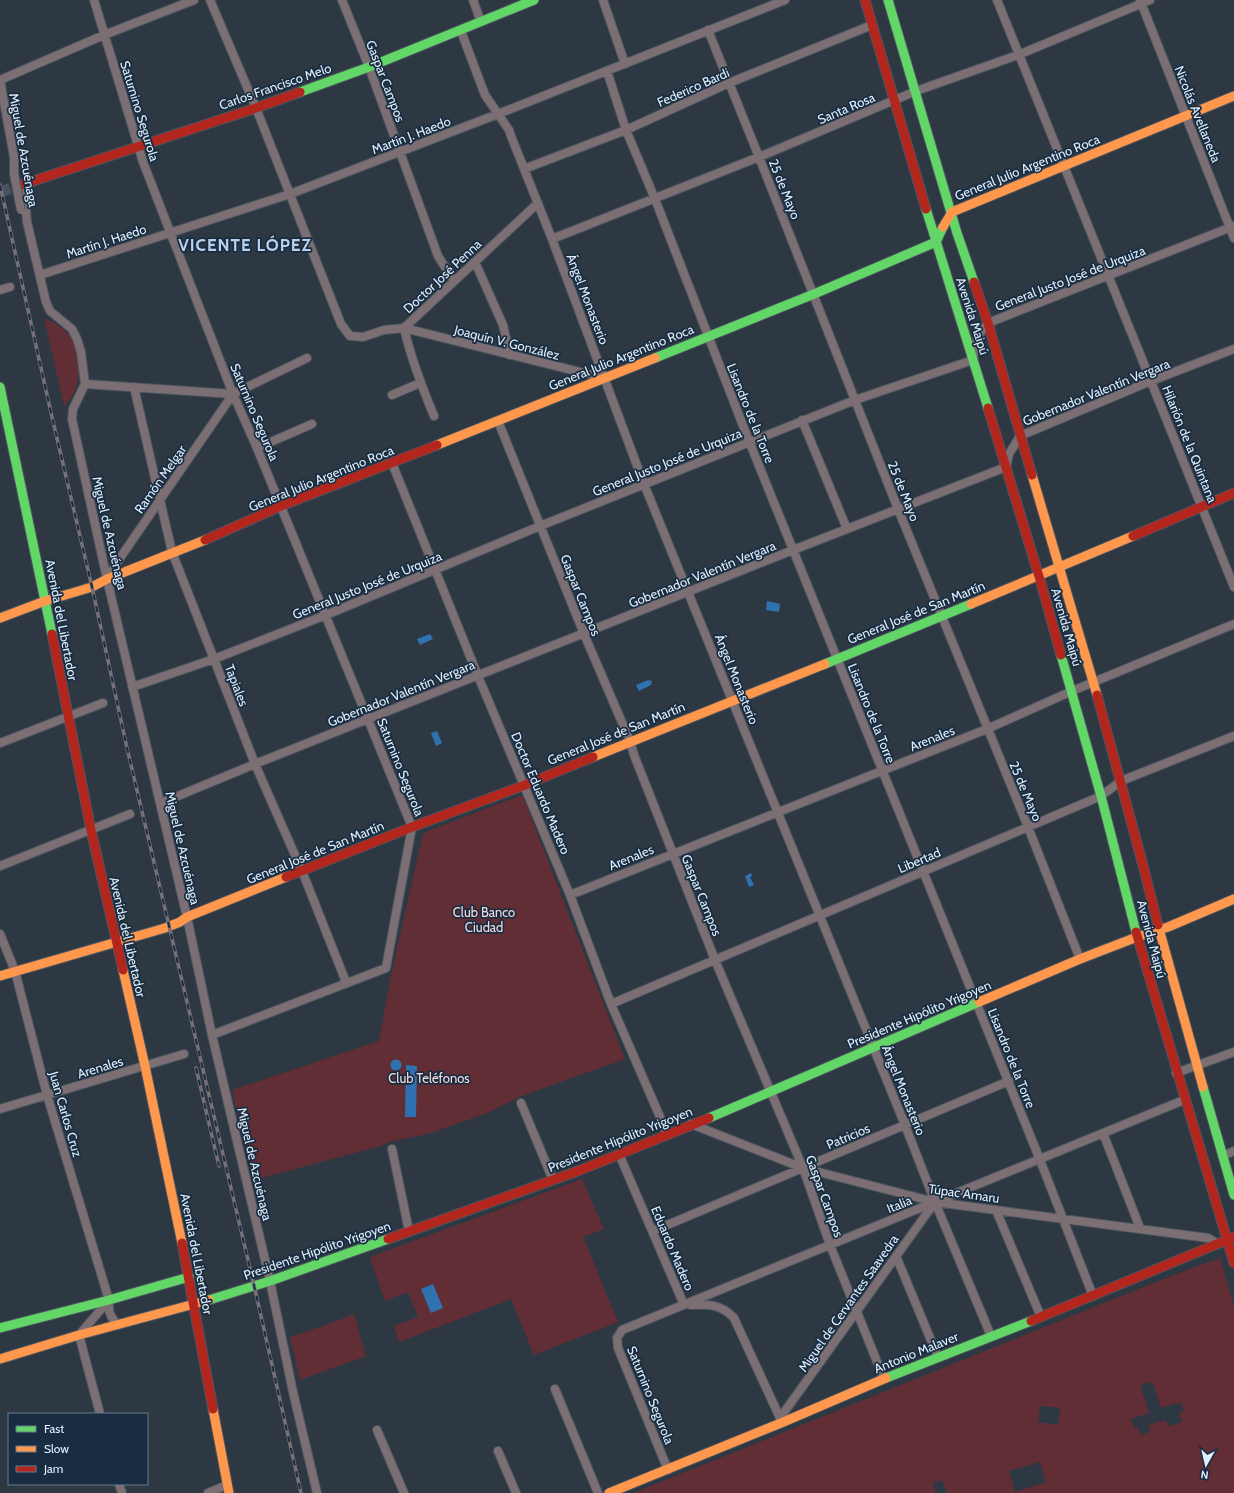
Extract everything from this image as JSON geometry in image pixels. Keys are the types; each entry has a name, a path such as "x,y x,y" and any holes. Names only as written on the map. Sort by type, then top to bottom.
{"street":[{"name":"Saturnino Segurola","path":"94,0 138,146 170,232 233,394 281,506 412,827"},
{"path":"0,80 194,0"},
{"path":"210,0 256,108 290,194"},
{"name":"Gaspar Campos","path":"342,0 369,67 438,256 454,281"},
{"path":"473,0 482,22"},
{"name":"Carlos Francisco Melo","path":"21,185 256,108 369,67 461,31 534,0"},
{"path":"603,0 625,64"},
{"name":"Martín J. Haedo","path":"40,275 290,194 498,114 785,0"},
{"name":"Avenida Maipú","path":"865,0 936,242 1006,467 1072,691 1101,796 1137,937 1184,1100 1234,1263"},
{"name":"Avenida Maipú","path":"888,0 958,232 988,323 1020,436 1094,683 1159,930 1234,1195"},
{"name":"Hilarión de la Quintana","path":"997,0 1234,587"},
{"name":"Santa Rosa","path":"552,239 759,157 916,91 1018,55 1141,2 1150,0"},
{"name":"Nicolás Avellaneda","path":"1141,2 1232,226 1234,238"},
{"name":"Federico Bardi","path":"524,169 626,130 729,83 872,25"},
{"name":"25 de Mayo","path":"708,30 898,508 1080,959"},
{"name":"Ángel Monasterio","path":"461,31 481,85 490,103 508,130 538,203 644,484 906,1125 935,1202 991,1336"},
{"name":"Lisandro de la Torre","path":"606,71 626,130 655,199 749,442 924,871 1093,1296"},
{"name":"Miguel de Azcuénaga","path":"0,80 14,157 14,174 21,210 27,222"},
{"name":"General Julio Argentino Roca","path":"0,618 45,601 92,587 107,579 281,506 498,421 814,294 936,242 952,212 1234,96"},
{"path":"0,111 4,124 9,130"},
{"name":"Miguel de Azcuénaga","path":"35,181 24,190 27,222 46,302 50,311 72,330 77,339 83,360 85,384 74,409 72,419 107,579 161,803 212,1035 270,1281 293,1392 317,1493"},
{"name":"Doctor José Penna","path":"290,194 341,324 350,336 363,337 384,330 404,328 538,203"},
{"name":"General Justo José de Urquiza","path":"132,687 214,659 326,615 540,526 802,420 973,360 976,340 979,332 988,323 1232,226"},
{"path":"475,262 503,325 510,355"},
{"path":"0,290 10,287"},
{"path":"404,328 420,383 434,416"},
{"name":"Joaquín V. González","path":"404,328 604,378"},
{"name":"Gobernador Valentín Vergara","path":"161,803 255,764 898,508 1006,467 1009,454 1020,436 1151,381 1234,349"},
{"path":"85,384 233,394 307,358"},
{"path":"392,395 420,383"},
{"name":"Avenida del Libertador","path":"0,387 91,830 145,1066 189,1277 228,1489"},
{"name":"Tapiales","path":"134,387 172,552 255,764 302,871 346,982"},
{"name":"Ramón Melgar","path":"107,579 233,394"},
{"path":"802,420 847,529"},
{"name":"Gaspar Campos","path":"498,421 584,634 630,741 672,854 715,960 803,1168 830,1245 884,1379"},
{"path":"257,448 312,424"},
{"path":"0,435 9,431"},
{"name":"Doctor Eduardo Madero","path":"392,463 478,676 570,895 611,1004 667,1133"},
{"name":"General José de San Martín","path":"0,976 165,928 180,922 187,917 412,827 525,785 630,741 837,659 1234,493"},
{"name":"Arenales","path":"570,895 987,729 1072,691 1234,624"},
{"path":"0,743 103,704"},
{"name":"Libertad","path":"611,1004 1101,796 1121,781 1234,736"},
{"path":"0,866 130,814"},
{"path":"212,1035 346,982 386,968 412,827"},
{"name":"Presidente Hipólito Yrigoyen","path":"0,1359 270,1281 553,1180 771,1092 1080,959 1159,930 1234,899"},
{"name":"Juan Carlos Cruz","path":"0,934 15,971 47,1095 109,1300 108,1309 112,1319 118,1325"},
{"path":"1176,1073 1234,1052"},
{"name":"Arenales","path":"0,1109 184,1054"},
{"name":"Patricios","path":"653,1231 1008,1081"},
{"name":"Italia","path":"622,1330 1184,1100"},
{"path":"521,1103 553,1180"},
{"name":"Túpac Amaru","path":"691,1124 803,1168 935,1202 1226,1240"},
{"path":"1103,1133 1140,1228"},
{"path":"392,1149 409,1231"},
{"path":"1222,1156 1234,1151"},
{"name":"Eduardo Madero","path":"620,1154 684,1305 711,1304 725,1309 734,1318 781,1420"},
{"name":"Miguel de Cervantes Saavedra","path":"781,1420 935,1202"},
{"path":"996,1210 1041,1317"},
{"name":"Antonio Malaver","path":"609,1493 668,1470 781,1420 1093,1296 1226,1240"},
{"path":"896,1256 938,1357"},
{"path":"0,1328 109,1300 189,1277"},
{"path":"100,1413 79,1335 109,1300"},
{"name":"Saturnino Segurola","path":"622,1330 617,1338 618,1348 668,1470"},
{"path":"555,1389 598,1493"},
{"path":"377,1430 404,1493"},
{"path":"498,1451 516,1493"},
{"path":"208,1493 228,1489"}],"green space":[{"path":"44,318 58,325 67,332 74,343 77,352 79,372 77,382 70,399 64,406"},
{"path":"522,796 524,799 625,1059 522,1096 487,1113 431,1133 389,1142 381,1146 254,1180 232,1090 379,1041 391,975 423,834"},
{"path":"582,1179 604,1229 583,1237 618,1322 534,1355 511,1299 399,1342 394,1326 418,1317 408,1292 385,1301 370,1257"},
{"path":"1220,1258 1234,1306 1234,1493 947,1493 942,1480 933,1483 936,1493 633,1493 1166,1278","holes":["1153,1382 1161,1408 1181,1402 1184,1411 1179,1413 1182,1422 1168,1426 1166,1420 1148,1425 1150,1432 1140,1435 1138,1427 1134,1428 1131,1419 1149,1413 1140,1385","1040,1406 1060,1408 1058,1425 1038,1422","1040,1462 1046,1482 1015,1492 1009,1471"]},
{"path":"354,1314 366,1356 300,1380 290,1337"}],"water":[{"path":"767,601 780,604 779,612 766,610"},
{"path":"430,634 433,639 420,645 417,639"},
{"path":"648,680 652,681 651,685 639,691 636,685"},
{"path":"437,731 442,743 436,746 431,733"},
{"path":"751,873 752,876 750,877 754,885 749,887 745,876"},
{"path":"394,1060 398,1060 400,1061 400,1069 394,1070 391,1067 391,1063"},
{"path":"406,1065 417,1066 416,1117 405,1117"},
{"path":"433,1284 443,1308 431,1313 421,1289"}],"tunnel":[{"path":"0,192 21,185"}],"railway":[{"path":"0,185 92,587 127,748 256,1294 301,1493"},
{"path":"196,1068 219,1166"}],"traffic: fast":[{"path":"300,92 369,67 534,0"},
{"path":"888,0 957,233 974,282"},
{"path":"926,209 988,408"},
{"path":"655,358 814,294 936,242 943,227"},
{"path":"0,387 52,634"},
{"path":"825,664 971,604"},
{"path":"1061,655 1101,796 1136,932"},
{"path":"709,1118 979,1002"},
{"path":"1203,1087 1234,1195"},
{"path":"209,1300 270,1281 388,1239"},
{"path":"0,1328 109,1300 189,1277"},
{"path":"886,1378 1031,1321"}],"traffic: slow":[{"path":"943,227 952,212 1234,96"},
{"path":"437,445 655,358"},
{"path":"1032,475 1097,695"},
{"path":"971,604 1133,536"},
{"path":"0,618 45,601 92,587 107,579 205,540"},
{"path":"593,757 825,664"},
{"path":"0,976 165,928 180,922 187,917 286,877"},
{"path":"979,1002 1080,959 1168,927 1234,899"},
{"path":"1158,925 1203,1087"},
{"path":"123,970 145,1066 182,1243"},
{"path":"0,1359 79,1335 209,1300"},
{"path":"609,1493 781,1423 886,1378"},
{"path":"213,1409 229,1493"}],"traffic: jam":[{"path":"865,0 926,209"},
{"path":"21,185 256,108 300,92"},
{"path":"974,282 988,323 1032,475"},
{"path":"988,408 1041,583 1061,655"},
{"path":"205,540 281,506 437,445"},
{"path":"1133,536 1234,493"},
{"path":"52,634 91,830 123,970"},
{"path":"1097,695 1158,925"},
{"path":"286,877 412,827 525,785 593,757"},
{"path":"1136,932 1234,1263"},
{"path":"388,1239 578,1171 709,1118"},
{"path":"1031,1321 1234,1237"},
{"path":"182,1243 213,1409"}],"district":[{"name":"VICENTE LÓPEZ","path":"245,245"}],"park label":[{"name":"Club Banco Ciudad","path":"484,920"},
{"name":"Club Teléfonos","path":"429,1078"}]}
